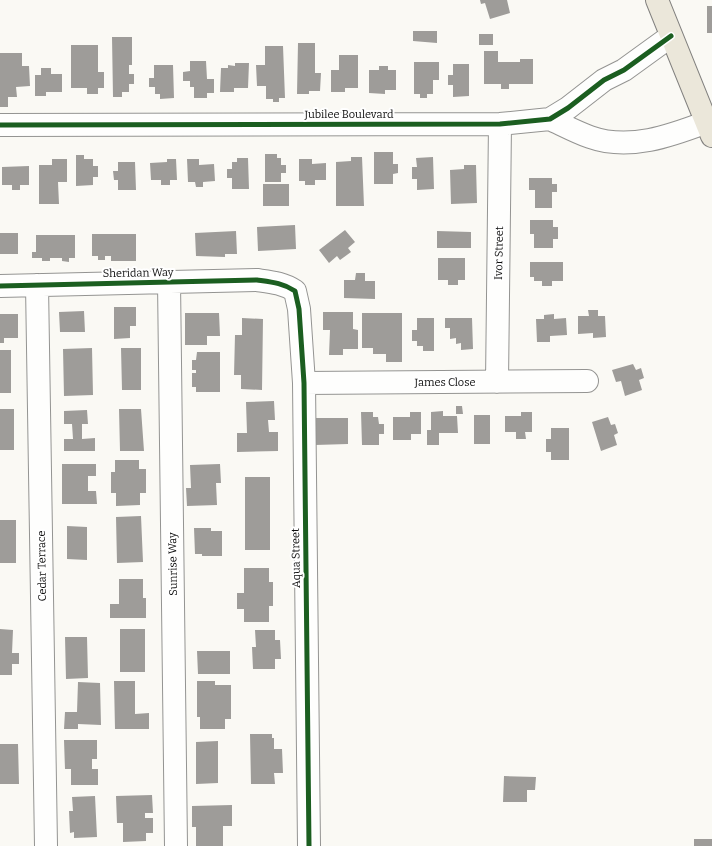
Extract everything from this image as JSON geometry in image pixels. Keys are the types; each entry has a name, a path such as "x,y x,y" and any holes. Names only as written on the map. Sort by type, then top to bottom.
{"main road":[{"path":"658,0 671,36 709,122"}],"street":[{"name":"Jubilee Boulevard","path":"0,125 500,124 550,119 568,108 604,80 624,70 671,36"},
{"name":"Jubilee Boulevard","path":"550,119 590,137 617,142 664,138 709,122"},
{"name":"Ivor Street","path":"497,382 500,124"},
{"name":"Sheridan Way","path":"0,286 257,280 276,282"},
{"name":"Sunrise Way","path":"169,282 176,846"},
{"name":"Aqua Street","path":"276,282 286,285 295,291 299,309 304,383 309,846"},
{"name":"Cedar Terrace","path":"37,285 46,846"},
{"name":"James Close","path":"304,383 587,381"}],"building":[{"path":"480,0 507,0 510,13 490,19 485,3 481,4"},
{"path":"707,6 712,6 712,33 707,33"},
{"path":"413,31 437,31 437,43 413,41"},
{"path":"479,34 493,34 493,45 479,45"},
{"path":"112,37 132,37 132,65 129,65 129,74 134,74 134,84 129,84 129,92 122,92 122,97 113,97"},
{"path":"298,43 315,43 315,73 321,73 320,91 309,91 309,94 297,94"},
{"path":"71,45 98,45 98,72 104,72 104,88 98,88 98,94 87,94 87,88 71,88"},
{"path":"265,46 283,46 285,98 279,98 279,102 273,102 273,99 266,99 266,86 257,86 256,65 265,65"},
{"path":"484,51 498,51 498,62 520,62 520,59 533,59 533,84 509,84 509,89 501,89 501,84 484,84"},
{"path":"0,53 22,53 22,66 29,66 30,86 16,87 17,97 8,97 8,107 0,107"},
{"path":"339,55 358,55 358,88 345,88 345,92 331,92 331,70 339,70"},
{"path":"190,61 206,61 207,79 214,79 214,93 207,93 207,98 194,98 194,87 190,87 190,81 183,81 183,72 190,71"},
{"path":"414,62 439,62 439,80 433,80 433,94 427,94 427,98 420,98 420,94 414,94"},
{"path":"235,63 249,63 248,88 234,88 234,92 220,92 221,68 228,68 228,65 235,66"},
{"path":"453,64 469,64 469,96 453,97 453,85 448,85 448,75 453,75"},
{"path":"154,65 173,65 174,98 160,99 160,94 155,94 155,87 149,87 149,78 154,78"},
{"path":"379,66 388,66 388,70 396,70 396,90 385,90 385,94 369,93 369,70 379,70"},
{"path":"41,68 51,68 51,74 62,74 62,92 46,92 46,96 35,96 35,75 41,75"},
{"path":"374,152 393,152 393,164 398,164 398,173 393,174 393,184 374,184"},
{"path":"265,154 277,154 277,158 281,158 281,165 286,165 286,173 281,173 281,182 265,182"},
{"path":"76,155 84,155 84,159 93,159 93,166 98,166 98,177 93,177 93,185 76,186"},
{"path":"351,157 362,157 364,206 336,206 336,162 351,161"},
{"path":"433,157 434,189 417,190 417,179 412,179 412,167 417,167 416,158"},
{"path":"237,158 248,158 249,189 232,189 232,178 227,178 227,169 232,169 232,162 237,162"},
{"path":"52,159 67,159 67,182 58,182 59,204 39,204 39,165 52,165"},
{"path":"167,159 176,159 177,180 170,180 170,185 161,185 161,180 151,180 150,163 167,162"},
{"path":"187,159 199,159 199,165 214,164 215,181 203,182 203,187 196,187 195,182 188,182"},
{"path":"299,159 312,159 312,164 326,163 326,180 315,180 315,185 305,185 305,181 299,181"},
{"path":"118,162 135,162 136,190 118,190 118,180 114,180 113,171 118,171"},
{"path":"464,165 476,165 477,203 451,204 450,170 464,169"},
{"path":"29,166 29,185 20,185 20,190 12,190 12,185 2,185 2,167"},
{"path":"529,178 552,178 552,184 557,184 557,192 552,192 552,208 535,208 535,190 529,190"},
{"path":"263,184 289,184 289,206 263,206"},
{"path":"530,220 553,220 553,227 558,227 558,239 553,239 553,248 534,248 534,234 530,234"},
{"path":"295,225 296,249 258,251 257,227"},
{"path":"345,230 355,242 348,248 351,252 340,260 337,256 329,263 319,250"},
{"path":"236,231 237,254 225,254 225,257 196,256 195,233"},
{"path":"437,231 471,232 471,248 437,248"},
{"path":"0,233 18,233 18,254 0,254"},
{"path":"92,234 136,234 136,261 111,261 111,256 105,256 105,260 98,260 98,256 92,256"},
{"path":"36,235 75,235 75,258 69,258 69,262 62,261 62,258 50,258 50,261 42,261 42,258 32,258 32,252 36,252"},
{"path":"438,258 465,258 465,280 458,280 458,285 448,285 448,280 438,280"},
{"path":"530,262 563,262 563,281 552,281 552,286 542,286 542,281 534,281 534,277 530,277"},
{"path":"356,273 365,273 365,281 375,281 375,299 344,298 344,280 355,280"},
{"path":"114,307 136,307 136,326 130,326 130,338 114,339"},
{"path":"588,310 598,310 598,316 605,316 606,337 593,338 593,333 578,334 578,316 589,316"},
{"path":"84,311 85,332 60,332 59,312"},
{"path":"323,312 353,312 353,329 358,330 358,349 343,349 343,355 329,355 330,330 323,330"},
{"path":"185,313 219,313 220,336 207,336 207,345 185,345"},
{"path":"362,313 402,313 402,362 386,362 386,354 373,354 373,348 362,348"},
{"path":"0,314 18,314 18,338 4,338 4,343 0,343"},
{"path":"554,314 554,319 566,318 567,335 550,336 550,342 537,342 536,319 544,319 544,315"},
{"path":"242,318 263,319 262,390 241,389 241,375 234,375 235,335 242,335"},
{"path":"417,318 434,318 434,351 423,351 423,346 417,346 417,341 412,341 412,330 417,330"},
{"path":"445,318 472,318 473,349 461,350 461,343 456,344 456,338 450,339 450,328 445,328"},
{"path":"92,348 93,395 64,396 63,349"},
{"path":"121,348 141,348 141,390 122,390"},
{"path":"0,350 11,350 11,393 0,393"},
{"path":"197,352 220,352 220,392 196,392 196,387 192,387 192,373 196,373 196,370 192,370 192,360 196,360"},
{"path":"633,364 636,370 641,368 644,378 639,380 642,390 625,396 621,381 616,382 612,370"},
{"path":"274,401 275,420 268,420 269,432 278,432 278,451 237,452 237,433 247,433 246,402"},
{"path":"456,406 462,406 463,414 456,414"},
{"path":"0,409 14,409 14,450 0,450"},
{"path":"119,409 141,409 144,451 120,451"},
{"path":"87,410 88,424 82,424 82,439 95,438 95,451 64,451 64,439 73,439 72,424 64,424 64,411"},
{"path":"443,411 443,416 457,416 458,433 439,433 439,445 427,445 427,430 431,430 431,412"},
{"path":"361,412 373,412 373,417 378,417 379,424 384,424 384,434 379,434 379,445 362,445"},
{"path":"410,412 421,412 421,434 411,434 411,440 393,440 393,417 410,417"},
{"path":"521,412 532,412 532,432 525,432 526,439 516,439 516,432 505,432 505,416 521,416"},
{"path":"474,415 490,415 490,444 474,444"},
{"path":"608,417 611,425 615,424 618,433 614,435 617,445 601,451 592,422"},
{"path":"315,418 348,418 348,444 315,445"},
{"path":"551,428 569,428 569,460 551,460 551,452 546,452 546,439 551,439"},
{"path":"115,460 139,460 139,469 146,469 146,493 140,493 140,505 116,506 116,493 111,493 111,472 115,472"},
{"path":"62,464 96,464 96,476 88,476 88,491 96,491 97,504 62,504"},
{"path":"220,464 221,483 216,483 217,505 187,506 186,488 191,488 190,465"},
{"path":"245,477 270,477 270,550 245,550"},
{"path":"141,516 143,562 117,563 116,517"},
{"path":"0,520 16,520 16,563 0,563"},
{"path":"67,526 87,527 87,560 67,559"},
{"path":"194,528 211,528 211,531 222,531 222,556 202,556 202,554 195,554"},
{"path":"244,568 269,568 269,582 273,582 273,606 269,606 269,622 244,622 244,609 237,609 237,593 244,593"},
{"path":"119,579 143,579 143,598 146,598 146,618 110,618 110,604 119,604"},
{"path":"0,629 13,630 12,653 19,653 19,664 12,664 12,675 0,675"},
{"path":"120,629 145,629 145,672 120,672"},
{"path":"255,630 275,630 275,640 280,640 281,659 275,659 275,669 253,669 252,647 256,647"},
{"path":"65,637 87,637 88,678 66,679"},
{"path":"197,651 230,651 230,674 198,674"},
{"path":"114,681 135,681 135,714 149,713 149,729 115,729"},
{"path":"197,681 215,681 215,685 231,685 231,719 225,719 225,729 200,729 200,717 197,717"},
{"path":"78,682 100,683 101,725 78,724 78,729 64,729 65,712 77,712"},
{"path":"250,734 272,734 272,738 274,738 274,749 282,749 283,773 274,773 275,784 251,784"},
{"path":"64,740 97,740 97,759 92,759 92,769 98,769 98,785 71,785 71,769 65,769"},
{"path":"218,741 218,783 196,784 196,742"},
{"path":"0,744 18,744 19,784 0,784"},
{"path":"504,776 536,777 535,790 527,790 527,802 503,802"},
{"path":"152,795 153,813 145,813 145,818 153,818 153,833 146,833 146,841 123,842 123,823 117,823 116,796"},
{"path":"95,796 97,837 74,838 74,832 70,833 69,811 73,811 72,797"},
{"path":"232,805 232,826 223,826 223,846 196,846 196,827 192,827 192,806"},
{"path":"694,839 712,839 712,846 694,846"}],"cycle path":[{"path":"0,125 500,124 550,119 568,108 604,80 624,70 671,36"},
{"path":"0,286 257,280 272,282 295,291 299,309 304,383 309,846"}]}
